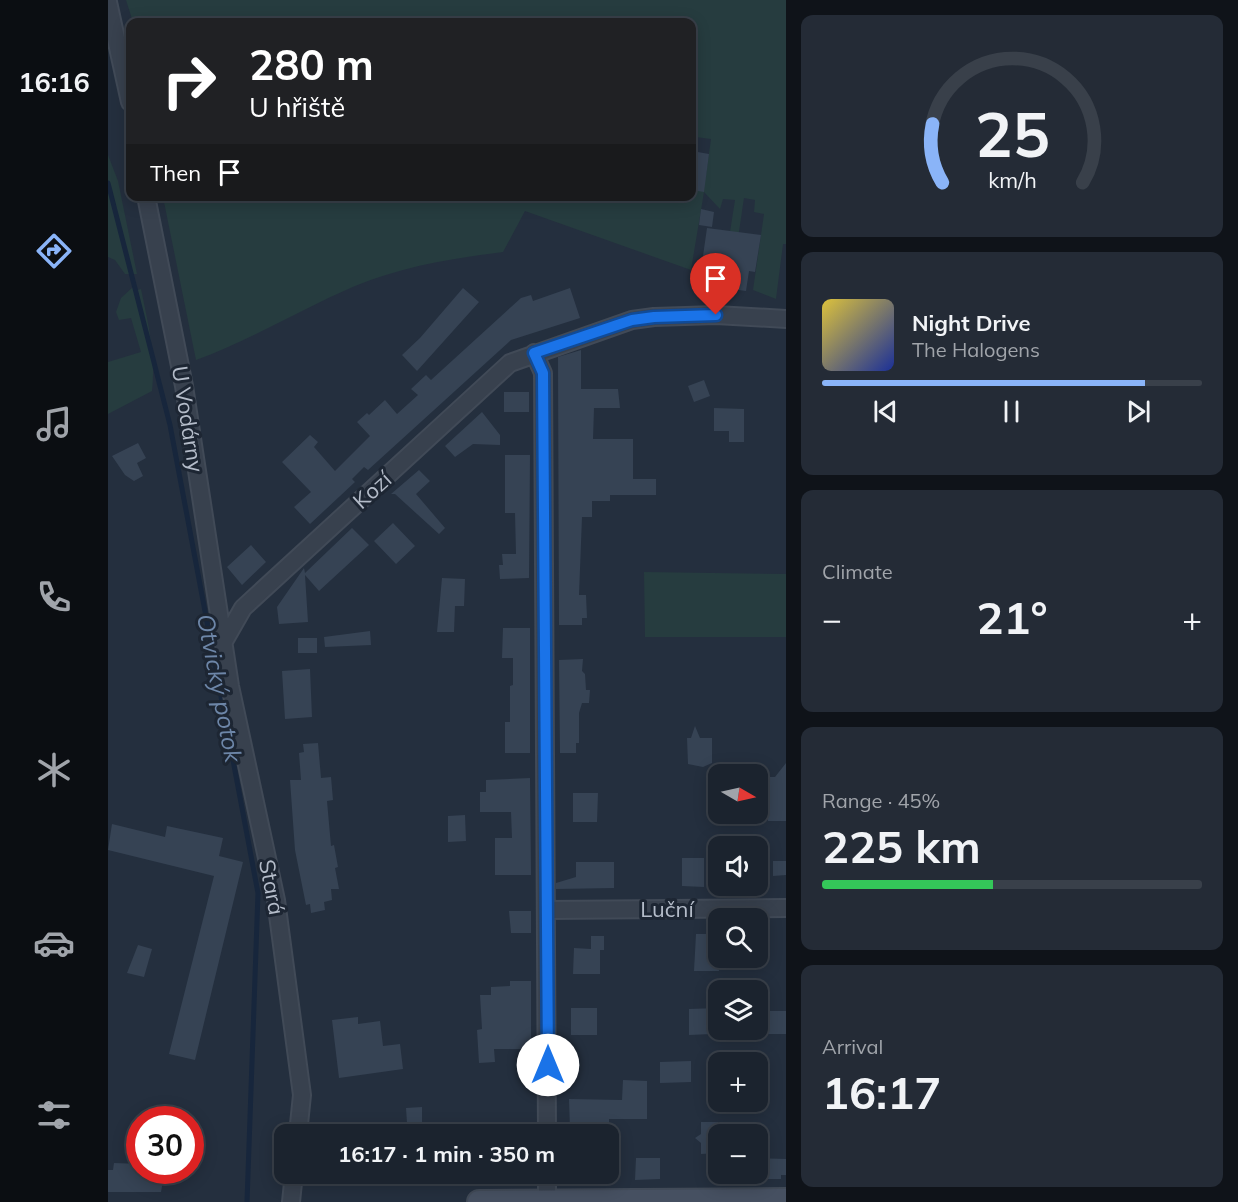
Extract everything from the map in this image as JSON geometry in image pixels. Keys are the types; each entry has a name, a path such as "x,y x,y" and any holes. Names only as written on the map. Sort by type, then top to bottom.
{"main road":[{"path":"479,1202 786,1200"}],"street":[{"path":"108,2 126,84"},
{"name":"U Vodárny","path":"147,201 184,386 223,643"},
{"name":"Kozí","path":"223,643 243,608 510,363 632,320 716,315 786,319"},
{"path":"534,353 543,373 547,1124"},
{"name":"Stará","path":"223,643 230,686 276,900 302,1095 299,1124"},
{"name":"Luční","path":"547,910 786,908"},
{"path":"291,1202 293,1184"},
{"path":"547,1184 547,1201"}],"green space":[{"path":"126,0 786,0 786,244 783,244 776,299 753,290 764,214 754,212 755,200 744,198 731,285 722,283 735,200 723,199 720,209 704,192 691,270 525,211 503,252 428,264 373,279 196,360 164,201 696,201 696,173 706,174 711,139 696,137 696,18 132,18"},
{"path":"108,155 118,181 137,274 125,274 115,260 108,257"},
{"path":"133,287 134,291 141,289 149,327 153,365 152,391 108,414 108,362 141,352 131,318 119,320 116,312 121,298"},
{"path":"644,572 786,574 786,637 645,637"}],"building":[{"path":"696,152 709,154 704,192 696,191"},
{"path":"701,209 714,212 712,227 699,225"},
{"path":"707,228 761,235 755,272 749,271 746,291 731,289 734,268 702,263"},
{"path":"463,288 479,302 417,371 402,355 420,338"},
{"path":"570,288 580,318 511,340 368,470 364,467 352,479 355,482 310,524 294,507 311,492 282,462 310,435 318,442 314,447 335,471 370,436 357,422 367,413 369,415 385,400 397,414 418,395 411,389 426,375 431,380 521,298 531,295 533,301"},
{"path":"581,350 581,389 618,389 620,408 594,408 593,439 633,439 633,479 656,479 656,495 610,495 610,501 592,501 592,517 582,517 579,595 586,595 587,618 582,618 582,625 559,625 558,357"},
{"path":"704,380 710,396 694,402 688,386"},
{"path":"504,392 529,392 529,412 504,412"},
{"path":"714,408 744,409 744,442 729,442 729,431 714,431"},
{"path":"482,412 500,435 500,445 473,444 455,457 445,446"},
{"path":"138,443 146,458 137,463 143,476 134,481 125,475 112,456"},
{"path":"505,455 530,455 529,578 500,579 499,565 503,565 502,554 516,554 515,513 505,513"},
{"path":"419,470 430,481 416,494 445,528 439,534 395,494 391,494"},
{"path":"393,523 415,546 396,564 374,541"},
{"path":"352,528 369,545 319,591 305,575 308,622 279,624 277,607 304,568 305,573"},
{"path":"251,545 266,562 242,585 227,567"},
{"path":"442,578 465,579 464,606 455,606 454,632 437,632"},
{"path":"503,628 530,628 530,753 505,753 505,722 510,722 513,658 502,658"},
{"path":"370,631 371,645 325,647 324,637"},
{"path":"298,638 317,638 317,653 298,653"},
{"path":"583,659 582,671 585,674 586,690 590,690 589,703 582,703 579,713 579,743 576,743 576,753 560,753 559,660"},
{"path":"310,669 312,717 285,719 282,671"},
{"path":"695,726 700,738 712,738 712,763 703,767 688,764 687,738 691,738"},
{"path":"318,743 321,778 331,777 333,800 327,801 331,846 334,845 339,889 331,889 332,900 324,902 325,910 311,913 310,904 306,905 295,850 290,780 301,780 299,753 304,752 303,744"},
{"path":"786,763 786,821 768,821 768,777 775,777"},
{"path":"530,778 531,875 495,875 495,838 512,838 511,812 480,812 480,792 486,792 486,780"},
{"path":"573,793 598,793 597,822 573,822"},
{"path":"465,815 466,841 448,842 448,816"},
{"path":"112,824 165,837 167,826 223,838 219,856 243,862 195,1060 169,1054 214,876 108,850"},
{"path":"682,858 704,858 704,887 682,886"},
{"path":"773,861 786,861 786,875 773,876"},
{"path":"576,862 614,862 614,888 556,889 556,883 576,877"},
{"path":"509,911 531,911 531,933 511,933"},
{"path":"696,934 708,934 708,968 719,968 719,971 694,971"},
{"path":"591,936 604,936 604,950 600,950 600,974 573,974 574,948 591,949"},
{"path":"138,945 152,949 144,977 127,973"},
{"path":"510,981 531,981 531,1049 494,1049 495,1062 479,1063 477,1030 482,1029 480,995 491,995 491,987 510,986"},
{"path":"571,1008 597,1008 597,1035 571,1035"},
{"path":"708,1008 708,1034 689,1035 689,1009"},
{"path":"768,1011 786,1011 786,1034 768,1034"},
{"path":"358,1017 358,1024 380,1021 383,1046 400,1044 403,1069 339,1078 332,1020"},
{"path":"691,1061 691,1082 660,1083 660,1062"},
{"path":"623,1080 647,1081 647,1119 609,1119 609,1124 570,1124 569,1099 622,1100"},
{"path":"422,1107 422,1123 407,1123 406,1108"},
{"path":"701,1122 718,1122 718,1124 708,1124 708,1154 701,1154 701,1143 695,1138 701,1134"},
{"path":"636,1158 660,1158 660,1179 635,1180"},
{"path":"768,1158 786,1159 786,1175 781,1175 781,1179 768,1179"},
{"path":"114,1163 126,1163 126,1184 162,1184 161,1192 108,1192 108,1170 113,1170"}],"waterway":[{"name":"Otvický potok","path":"108,183 170,425 258,893 247,1202"}],"route":[{"path":"548,1065 543,373 534,353 632,320 716,315"}]}
